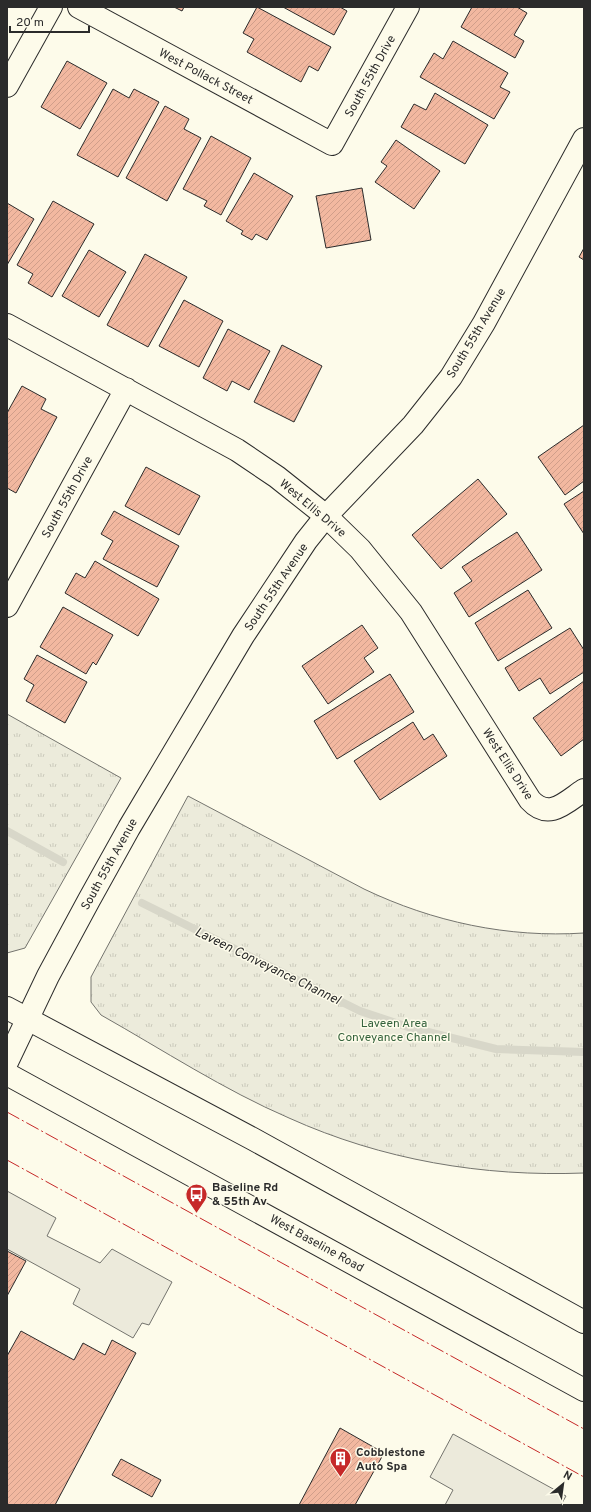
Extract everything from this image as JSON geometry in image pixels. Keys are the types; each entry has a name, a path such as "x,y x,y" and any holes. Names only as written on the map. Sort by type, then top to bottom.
{"street":[{"path":"7,86 51,7"},
{"name":"West Pollack Street","path":"79,7 332,144"},
{"name":"South 55th Drive","path":"332,144 408,7"},
{"name":"South 55th Avenue","path":"7,1062 48,976 89,900 167,763 243,636 306,540 326,516 413,425 451,377 484,323 584,139"},
{"name":"West Ellis Drive","path":"7,325 237,450 277,477 326,516 360,549 411,612 535,806 542,810 555,808 584,790"},
{"name":"South 55th Drive","path":"7,606 126,389"},
{"path":"7,1008 253,1140 584,1322"},
{"name":"West Baseline Road","path":"7,1074 584,1390"}],"green space":[{"path":"7,714 121,778 25,948 7,953"},
{"name":"Laveen Area Conveyance Channel","path":"188,796 364,889 390,901 444,919 499,930 527,933 584,933 584,1173 546,1174 471,1168 434,1163 360,1145 324,1133 241,1095 101,1015 91,1002 91,977"}],"shaded area":[{"path":"7,1191 56,1218 47,1236 100,1263 112,1249 172,1282 149,1325 142,1323 133,1338 73,1304 80,1289 7,1249"},
{"path":"453,1434 566,1496 561,1505 445,1505 453,1490 430,1477"}],"building":[{"path":"174,7 184,7 182,11"},
{"path":"257,7 331,47 318,71 309,66 301,82 247,52 254,39 243,33"},
{"path":"283,7 340,7 347,11 334,35"},
{"path":"472,7 517,7 527,13 514,35 524,41 515,58 461,27"},
{"path":"453,41 508,73 500,87 510,92 494,119 420,77 434,53 443,59"},
{"path":"67,61 107,83 80,129 41,107"},
{"path":"113,89 129,98 134,89 159,102 118,177 77,155"},
{"path":"435,93 488,125 465,164 401,127 414,104 426,110"},
{"path":"165,106 189,119 184,129 201,138 167,201 126,178"},
{"path":"211,136 251,158 221,215 204,206 207,201 183,189"},
{"path":"396,140 440,171 414,209 375,182 387,166 381,162"},
{"path":"254,173 293,196 267,240 256,234 252,240 241,234 243,231 226,221"},
{"path":"362,188 371,240 326,248 316,196"},
{"path":"53,201 94,224 52,297 28,283 33,274 17,265"},
{"path":"7,203 34,219 7,265"},
{"path":"584,248 584,260 579,257"},
{"path":"89,250 126,272 99,317 62,296"},
{"path":"145,254 187,277 148,347 107,325"},
{"path":"184,300 223,321 199,367 159,346"},
{"path":"228,329 270,351 249,390 232,381 227,391 203,378"},
{"path":"282,345 322,366 294,422 254,402"},
{"path":"22,386 46,399 41,409 57,417 16,493 7,488 7,413"},
{"path":"584,425 584,481 565,495 538,457"},
{"path":"146,467 200,496 179,535 125,506"},
{"path":"478,479 507,514 441,569 412,535"},
{"path":"584,491 584,534 564,504"},
{"path":"114,511 179,546 157,587 103,559 113,541 101,534"},
{"path":"517,532 542,570 469,617 454,593 472,581 462,567"},
{"path":"95,561 159,599 138,636 65,593 76,573 85,578"},
{"path":"528,590 552,628 498,661 475,623"},
{"path":"63,607 113,635 96,665 93,662 86,674 40,647"},
{"path":"362,625 378,648 364,658 374,672 328,704 302,666"},
{"path":"570,628 584,650 584,672 550,694 540,678 519,691 505,668"},
{"path":"37,655 87,682 65,723 26,701 34,685 24,679"},
{"path":"390,674 414,712 337,759 314,721"},
{"path":"584,681 584,739 561,756 533,718"},
{"path":"413,722 424,740 433,734 447,756 380,800 354,761"},
{"path":"7,1251 26,1261 7,1296"},
{"path":"21,1331 74,1360 83,1343 105,1355 112,1340 136,1353 55,1505 7,1505 7,1356"},
{"name":"Cobblestone Auto Spa","path":"340,1428 384,1453 355,1505 299,1505"},
{"path":"121,1459 161,1480 152,1497 112,1475"}],"waterway":[{"name":"Laveen Conveyance Channel","path":"7,831 63,862"},
{"name":"Laveen Conveyance Channel","path":"142,903 360,1011 408,1027 496,1049 584,1052"}],"power":[{"path":"7,1112 584,1429"},
{"path":"7,1160 584,1477"}],"place":[{"name":"Baseline Rd & 55th Av","path":"196,1214"},
{"name":"Cobblestone Auto Spa","path":"341,1478"}]}
